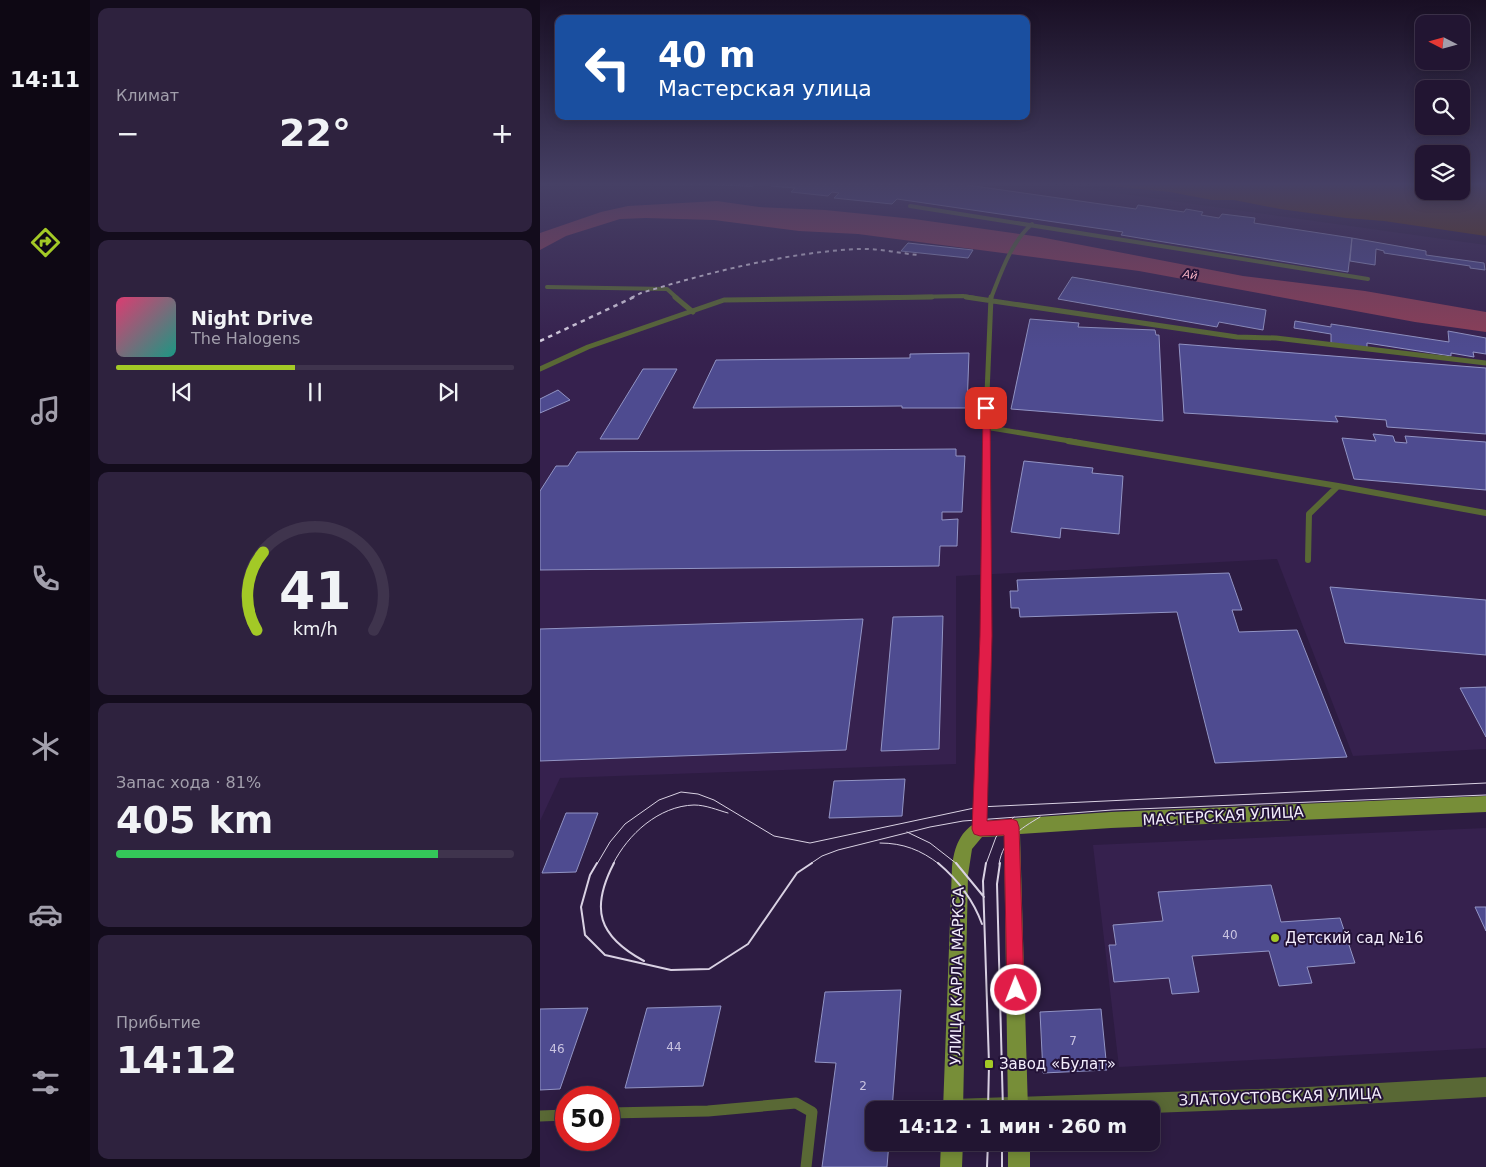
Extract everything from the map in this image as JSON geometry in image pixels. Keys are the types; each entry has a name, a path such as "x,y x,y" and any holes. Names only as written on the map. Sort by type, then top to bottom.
{"main road":[{"name":"МАСТЕРСКАЯ УЛИЦА","path":"980,829 1486,804"},
{"path":"1012,827 1018,1101"},
{"name":"УЛИЦА КАРЛА МАРКСА","path":"953,1101 960,867 966,842 973,832 980,829"},
{"path":"951,1167 952,1151"},
{"path":"1019,1151 1019,1167"}],"street":[{"name":"ЗЛАТОУСТОВСКАЯ УЛИЦА","path":"1160,1103 1486,1087"}],"lane":[{"path":"980,829 986,636 985,427 990,299 1006,263 1020,238"},
{"path":"1120,238 1368,279"},
{"path":"547,287 667,289 693,312"},
{"path":"540,369 588,347 724,300 963,296 1237,337 1276,338 1486,363"},
{"path":"985,427 1338,486 1486,513"},
{"path":"1308,560 1309,514 1338,486"},
{"path":"620,1114 708,1111 796,1103 812,1112 806,1167"},
{"path":"540,1116 555,1115"}],"shaded area":[{"path":"540,238 1439,238 1486,245 1486,749 1353,756 1277,559 956,576 956,764 560,778 540,821"},
{"name":"Детский сад №16","path":"1486,828 1486,1048 1119,1067 1093,845"}],"water":[{"path":"540,238 561,238 540,250"},
{"name":"Ай","path":"892,238 1048,238 1243,276 1365,291 1486,312 1486,332 1415,322 1139,271"}],"building":[{"path":"1142,238 1352,238 1348,272"},
{"path":"1352,238 1355,238 1426,251 1426,255 1484,263 1485,270 1384,253 1384,251 1376,249 1375,265 1350,261"},
{"path":"908,243 973,250 968,258 901,251"},
{"path":"1072,277 1266,310 1263,330 1219,322 1217,327 1058,299"},
{"path":"1030,319 1079,323 1078,327 1155,330 1156,335 1159,335 1163,421 1011,409"},
{"path":"1295,321 1331,327 1331,324 1449,342 1448,331 1486,338 1486,354 1473,352 1474,357 1451,353 1451,356 1367,343 1367,348 1331,343 1331,334 1294,328"},
{"path":"1179,344 1486,368 1486,434 1387,427 1386,420 1335,416 1338,422 1184,413"},
{"path":"969,353 967,408 902,408 902,406 693,408 716,360 910,358 910,354"},
{"path":"643,369 677,369 638,439 600,439"},
{"path":"558,390 570,400 540,413 540,399"},
{"path":"1373,434 1393,436 1395,442 1407,443 1405,436 1486,442 1486,490 1354,479 1342,438 1376,441"},
{"path":"956,449 956,456 965,456 962,512 942,512 942,520 958,519 957,546 940,546 939,566 540,570 540,491 556,466 568,466 577,452"},
{"path":"1024,461 1093,468 1092,473 1123,476 1119,534 1061,528 1060,538 1011,532"},
{"path":"1229,573 1242,610 1232,610 1239,632 1297,630 1347,757 1215,763 1177,612 1020,617 1019,608 1011,608 1010,591 1018,591 1017,580"},
{"path":"1330,587 1486,600 1486,655 1345,643"},
{"path":"943,616 939,749 881,751 893,617"},
{"path":"863,619 846,750 540,761 540,629"},
{"path":"1486,687 1486,737 1460,688"},
{"path":"905,779 902,816 829,818 834,781"},
{"path":"566,813 598,813 576,872 542,873"},
{"path":"1271,885 1281,922 1340,918 1355,963 1307,967 1312,983 1279,986 1269,951 1192,956 1199,992 1172,994 1169,978 1114,982 1109,945 1116,945 1113,925 1163,921 1158,892"},
{"path":"1475,907 1486,907 1486,931"},
{"path":"901,990 893,1101 865,1101 865,1151 888,1151 887,1167 822,1167 836,1063 815,1062 825,992"},
{"path":"721,1006 703,1086 625,1088 647,1008"},
{"path":"588,1008 561,1086 555,1086 555,1089 540,1090 540,1009"},
{"path":"1101,1009 1107,1070 1043,1073 1040,1012"}],"tram line":[{"path":"597,864 610,842 625,824 659,800 681,792 698,794 714,800 774,836 810,843 979,807 1486,783"},
{"path":"1014,817 1112,810 1486,795"},
{"path":"613,864 619,853 636,832 657,816 669,810 694,805 728,813"},
{"path":"908,832 963,821 1014,817"},
{"path":"986,864 996,837 1014,817"},
{"path":"999,864 1008,841 1040,817"},
{"path":"810,864 822,856 838,850 908,832"},
{"path":"908,832 930,843 957,864"},
{"path":"880,843 896,844 911,848 939,864"},
{"path":"597,863 590,875 581,907 585,935 605,955 671,970 709,969 748,944 797,873 812,863"},
{"path":"614,863 602,894 601,908 603,920 608,931 617,942 644,961"},
{"path":"938,863 964,890 982,924"},
{"path":"984,896 983,881 986,863"},
{"path":"1000,863 997,884 1003,1101"},
{"path":"957,864 984,896"},
{"path":"984,896 989,1064 988,1101"},
{"path":"987,1167 988,1151"},
{"path":"1002,1151 1002,1167"}],"railway":[{"path":"631,298 641,293 694,278 775,259 857,249 918,255"},
{"path":"540,341 634,297"}],"place":[{"name":"Детский сад №16","path":"1275,938"},
{"name":"Завод «Булат»","path":"989,1064"}],"route":[{"path":"986,408 986,652 979,807 980,829 1012,827 1016,990"}]}
